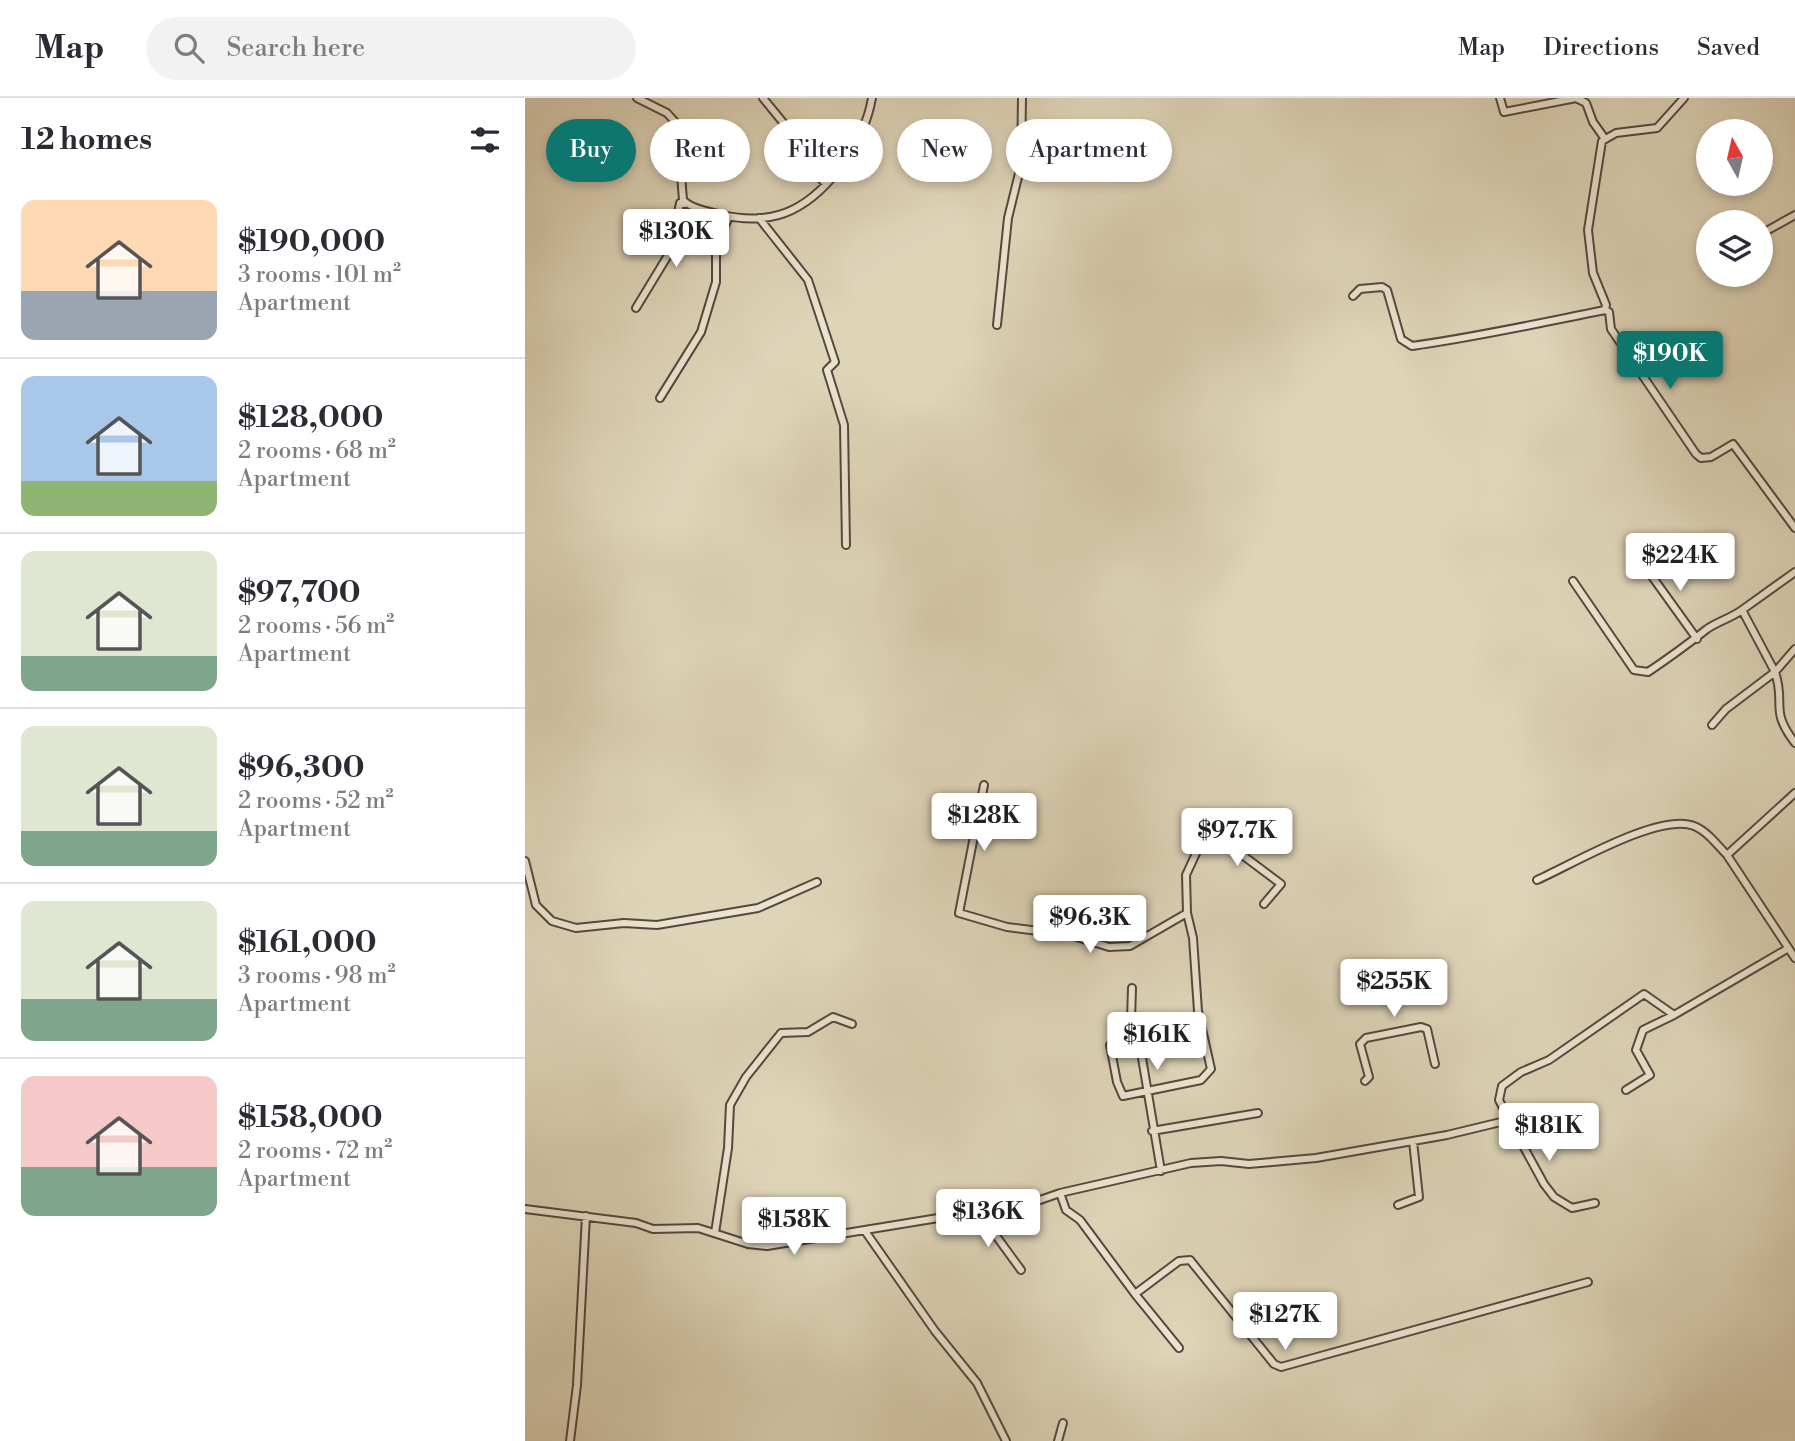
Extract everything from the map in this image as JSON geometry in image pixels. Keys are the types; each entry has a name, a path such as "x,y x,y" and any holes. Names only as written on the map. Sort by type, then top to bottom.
{"street":[{"path":"638,98 675,120 678,131 681,195 687,204"},
{"path":"763,98 799,142 805,163 825,183"},
{"path":"636,309 670,252 680,203 729,217 759,218 793,210 825,183 856,142 872,98"},
{"path":"997,325 1008,218 1021,165 1022,98"},
{"path":"1500,98 1504,112 1576,98 1586,103 1593,122 1605,139 1597,184 1590,204 1588,230 1593,273 1606,305 1605,310"},
{"path":"1605,139 1616,133 1657,128 1684,98"},
{"path":"1773,227 1795,215"},
{"path":"660,398 701,332 716,282 716,244 729,217"},
{"path":"759,218 808,280 835,362 827,370 844,425 846,545"},
{"path":"1353,296 1360,289 1382,287 1387,290 1401,340 1412,346 1538,326 1558,318 1605,310 1609,312 1612,328 1696,454 1701,458 1711,457 1733,444 1795,527"},
{"path":"1641,561 1697,639"},
{"path":"1573,581 1634,670 1648,672 1795,572"},
{"path":"1742,610 1775,672 1781,690 1777,710 1781,724 1795,743"},
{"path":"1712,725 1726,709 1775,672 1795,649"},
{"path":"984,785 959,913 1007,927 1070,935 1109,947 1130,946 1187,913"},
{"path":"1727,855 1795,793"},
{"path":"1203,821 1201,833 1225,842 1282,884 1264,904"},
{"path":"1537,880 1638,834 1675,823 1694,826 1727,855 1795,958"},
{"path":"1110,1045 1117,1082 1123,1096 1201,1080 1211,1069 1198,1011 1193,938 1187,913 1186,876 1205,834"},
{"path":"525,861 536,905 552,920 576,928 624,923 657,925 758,908 817,882"},
{"path":"1626,1090 1650,1075 1636,1050 1643,1030 1787,949"},
{"path":"1132,988 1131,1020 1140,1052 1161,1171"},
{"path":"1595,1203 1572,1208 1554,1197 1509,1120 1498,1092 1501,1086 1521,1072 1549,1060 1644,994 1674,1014"},
{"path":"715,1233 728,1148 727,1116 740,1086 781,1033 808,1032 833,1017 843,1018 852,1024"},
{"path":"1365,1081 1369,1077 1360,1044 1366,1038 1421,1027 1427,1029 1435,1064"},
{"path":"1152,1131 1258,1113"},
{"path":"525,1209 636,1223 653,1229 689,1227 748,1244 767,1246 1040,1200 1191,1163 1221,1161 1249,1164 1317,1158 1509,1120"},
{"path":"1398,1205 1419,1197 1413,1141"},
{"path":"1060,1193 1066,1210 1080,1220 1179,1348"},
{"path":"978,1212 1021,1270"},
{"path":"570,1441 577,1385 586,1216"},
{"path":"865,1231 935,1331 977,1383 1006,1441"},
{"path":"1135,1294 1179,1261 1190,1260 1273,1364 1281,1367 1588,1282"},
{"path":"1058,1441 1063,1423"}]}
